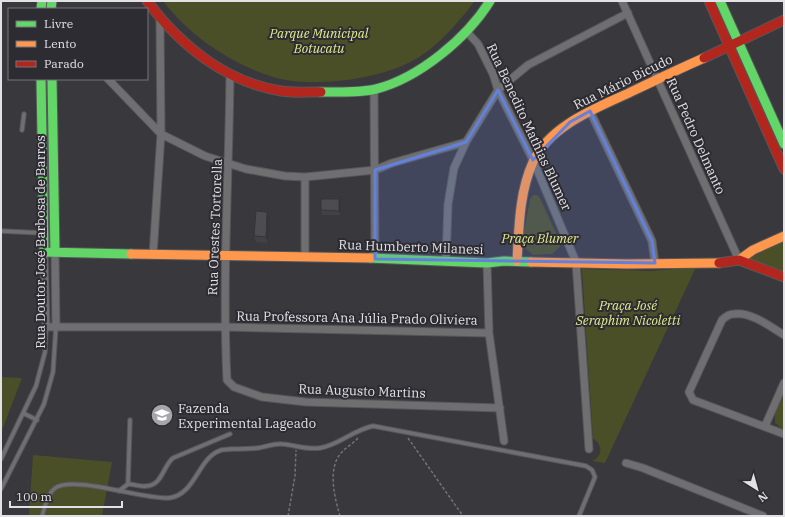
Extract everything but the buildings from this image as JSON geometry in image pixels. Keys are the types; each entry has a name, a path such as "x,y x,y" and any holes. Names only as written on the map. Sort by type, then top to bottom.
{"main road":[{"path":"147,1 160,20 194,52 230,75 281,91 314,92 374,89 390,84 420,69 467,32 484,12 490,1"},
{"path":"709,1 784,169"},
{"path":"720,1 784,144"},
{"name":"Rua Mário Bicudo","path":"517,261 522,201 533,160 570,122 590,111 658,81 729,45 784,20"},
{"name":"Rua Doutor José Barbosa de Barros","path":"41,80 44,252"},
{"name":"Rua Doutor José Barbosa de Barros","path":"52,80 55,252"},
{"path":"739,260 753,250 784,236"},
{"name":"Rua Humberto Milanesi","path":"44,252 154,255 227,254 446,260 487,263 517,261 627,264 714,264 739,260 784,277"}],"street":[{"name":"Rua Pedro Delmanto","path":"622,1 739,260"},
{"path":"446,260 450,184 454,168 466,142 498,90 528,65 628,13"},
{"path":"154,255 161,134 160,20"},
{"name":"Rua Benedito Mathias Blumer","path":"467,32 478,44 493,74 498,90 533,160 576,262 589,449"},
{"name":"Rua Orestes Tortorella","path":"227,380 224,327 227,254 230,75"},
{"path":"109,80 161,134 206,156 229,164 254,170 305,177 375,170 392,163 466,142"},
{"path":"374,89 375,259"},
{"path":"590,111 652,241 655,263"},
{"path":"305,177 305,256"},
{"name":"Rua Doutor José Barbosa de Barros","path":"44,252 46,327"},
{"name":"Rua Doutor José Barbosa de Barros","path":"55,252 56,326"},
{"path":"487,263 489,333 504,441"},
{"path":"784,335 755,319 734,314 728,316 722,320 689,388 690,396 693,400 784,434"},
{"name":"Rua Professora Ana Júlia Prado Oliviera","path":"46,327 224,327 489,333"},
{"name":"Rua Augusto Martins","path":"227,380 234,387 262,397 306,402 500,408"},
{"path":"765,426 784,383"},
{"path":"626,463 643,468 763,516"}],"lane":[{"path":"22,130 24,114"},
{"path":"1,231 44,233"},
{"name":"Rua Doutor José Barbosa de Barros","path":"1,489 44,404 53,372 56,326"},
{"name":"Rua Doutor José Barbosa de Barros","path":"1,459 36,386 41,372 45,352 46,327"},
{"path":"23,413 36,420"},
{"path":"128,484 130,420"},
{"path":"42,516 53,490 60,484 70,483 170,498 181,492 191,483 209,459 221,450 254,448 275,444 309,449 328,446 365,428 373,426 586,466 592,470 595,476 579,516"},
{"path":"119,491 128,484 145,487 151,486 160,478 169,461 173,458 230,434"}],"path":[{"path":"340,516 332,485 336,462 340,454 358,438 365,428"},
{"path":"403,432 463,516"},
{"path":"288,516 295,476 297,447"}],"highlighted area":[{"path":"498,90 533,160 570,122 590,111 652,241 655,263 375,259 375,170 466,142"}],"green space":[{"name":"Parque Municipal Botucatu","path":"163,1 475,1 443,38 415,60 375,75 339,81 304,82 273,77 227,56 212,47 186,26"},
{"name":"Praça Blumer","path":"533,195 537,195 540,198 559,240 560,247 552,254 533,255 524,247 523,238 530,199"},
{"path":"784,241 784,271 747,259"},
{"name":"Praça José Seraphim Nicoletti","path":"696,267 605,463 592,461 596,459 600,453 600,447 593,438 582,269 651,271"},
{"path":"1,377 22,378 1,433"},
{"path":"784,395 784,430 775,423 775,413"},
{"path":"33,455 112,462 102,516 29,516"}],"traffic: fast":[{"path":"41,8 42,1"},
{"path":"51,8 52,1"},
{"path":"321,92 349,92 376,89 392,84 409,76 440,55 455,42 469,29 490,1"},
{"path":"720,1 784,144"},
{"path":"41,80 44,252 131,254"},
{"path":"52,80 55,252"},
{"path":"370,258 487,263 504,261 531,262"}],"traffic: slow":[{"path":"517,261 520,211 528,174 541,149 551,137 577,118 592,110 704,58"},
{"path":"739,260 753,250 784,236"},
{"path":"131,254 370,258"},
{"path":"531,262 627,264 719,263"}],"traffic: jam":[{"path":"147,1 160,17 189,46 205,59 223,70 241,79 281,91 321,92"},
{"path":"709,1 784,169"},
{"path":"704,58 784,20"},
{"path":"719,263 739,260 784,277"}],"place":[{"name":"Fazenda Experimental Lageado","path":"162,415"}]}
